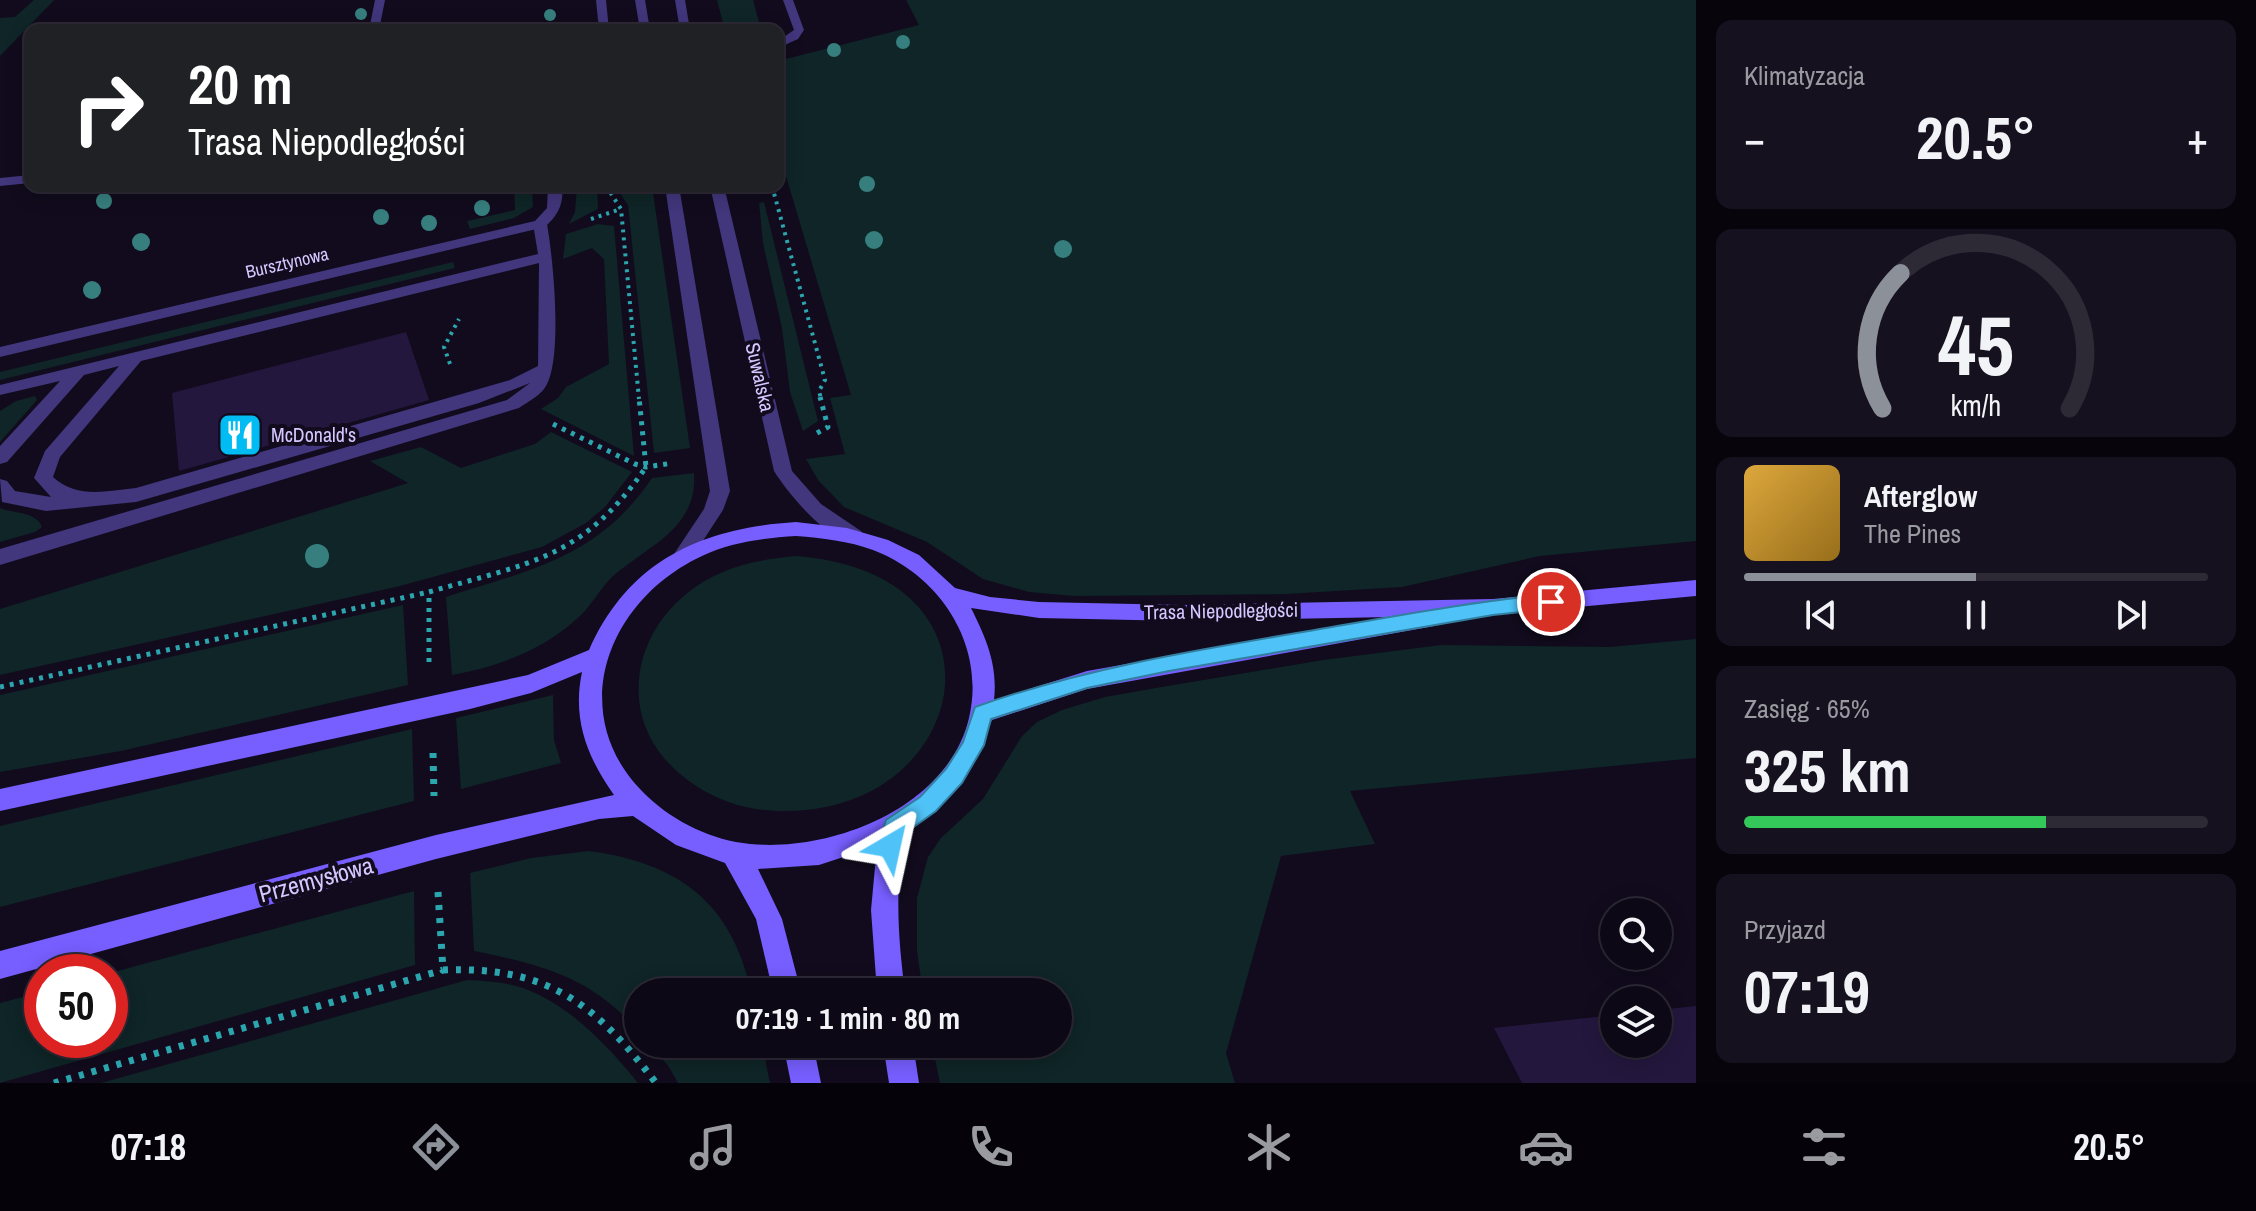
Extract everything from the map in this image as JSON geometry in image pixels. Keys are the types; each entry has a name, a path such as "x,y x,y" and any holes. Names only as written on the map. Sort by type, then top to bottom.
{"main road":[{"path":"766,530 826,530 854,536 891,550 924,569 951,595 968,621 980,649 986,681 983,713 973,745 954,776 928,804 894,827 844,849 789,857 733,853 678,835 635,804 608,771 592,733 589,694 595,657 614,617 644,584 682,557 737,536 766,530"},
{"name":"Trasa Niepodległości","path":"951,595 990,605 1039,610 1182,613 1493,607 1696,588"},
{"name":"Trasa Niepodległości","path":"983,713 1087,680 1493,607"},
{"path":"0,800 470,699 531,684 595,657"},
{"name":"Przemysłowa","path":"0,965 436,847 599,808 635,804"},
{"path":"890,978 883,904 885,864 894,827"},
{"path":"733,853 757,885 773,929 784,978"},
{"path":"801,1058 806,1083"},
{"path":"900,1058 904,1083"}],"street":[{"path":"375,24 380,0"},
{"path":"601,0 603,24"},
{"path":"640,0 644,24"},
{"path":"680,0 684,24"},
{"path":"784,42 799,30 788,0"},
{"path":"0,182 24,180"},
{"path":"0,557 513,404 537,387 546,367 546,257 540,224 554,212 555,192"},
{"path":"673,192 720,491 713,510 682,557"},
{"name":"Suwalska","path":"718,192 783,471 796,494 814,511 854,536"},
{"name":"Bursztynowa","path":"0,352 540,224"},
{"path":"0,390 546,257"},
{"path":"100,500 60,494 43,478 52,455 135,358"},
{"path":"0,486 9,497 46,504 136,495 473,399 516,384 546,367"},
{"path":"0,458 78,371"}],"path":[{"path":"0,687 429,592 551,555 583,537 616,508 646,467 621,209 610,192"},
{"path":"774,192 825,380"},
{"path":"429,592 430,671"},
{"path":"433,750 434,796"},
{"path":"437,875 443,970"},
{"path":"54,1083 443,970 476,966 528,976 571,994 620,1038 656,1083"}],"green space":[{"path":"34,0 54,0 31,24 24,24 24,31 0,56 0,18 15,17"},
{"path":"717,0 753,0 759,24 723,24"},
{"path":"906,0 1696,0 1696,541 1540,556 1402,587 1286,594 1075,596 1029,592 983,579 927,542 844,507 818,480 806,459 845,454 830,398 851,395 784,169 784,59 919,25"},
{"path":"514,192 532,192 533,207 514,218 470,229 467,221 515,210"},
{"path":"577,192 597,192 598,209 569,224 575,212"},
{"path":"619,192 653,192 690,448 654,453 628,205"},
{"path":"764,202 818,421 803,431 790,392 782,328 763,243 759,203"},
{"path":"598,224 614,226 634,456 541,409 558,398 566,387 609,364 604,259 592,248 563,259 566,234"},
{"path":"453,262 455,268 0,380 0,372"},
{"path":"35,396 37,400 0,442 0,411 16,401"},
{"path":"551,432 632,472 605,507 586,523 542,547 400,586 0,675 0,609 408,483 370,461 421,447 461,468 535,444"},
{"path":"694,473 693,493 679,523 611,578 584,612 566,628 520,655 452,675 446,597 561,557 609,526 652,478"},
{"path":"0,508 35,518 42,527 0,542"},
{"path":"795,556 870,573 918,606 942,651 943,699 923,745 884,783 828,807 756,809 706,792 680,774 658,750 644,723 639,695 641,667 650,640 665,615 687,593 734,568"},
{"path":"403,605 408,685 121,751 0,772 0,695"},
{"path":"1696,639 1696,758 1350,791 1375,844 1281,856 1226,1053 1235,1083 940,1083 935,1058 1072,1058 1072,978 921,978 917,951 917,898 928,857 941,838 983,799 1022,736 1037,722 1062,710 1105,697 1323,660 1441,645 1610,647"},
{"path":"553,695 554,740 561,763 461,789 456,718"},
{"path":"412,729 414,801 0,907 0,826"},
{"path":"589,851 649,865 674,877 696,892 715,911 730,934 747,978 624,978 624,1017 583,985 564,976 521,961 474,951 470,873 531,858"},
{"path":"414,891 415,965 128,1047 128,968"},
{"path":"467,980 516,986 557,1005 601,1041 638,1083 101,1083"},
{"path":"24,997 24,1058 88,1058 0,1083 0,1003"},
{"path":"661,1058 765,1058 770,1083 678,1083"}],"building":[{"name":"McDonald's","path":"406,332 429,400 179,471 172,393"},
{"path":"1696,1006 1696,1083 1522,1083 1494,1028 1600,1017 1600,1058 1672,1058 1672,1009"}],"place":[{"name":"McDonald's","path":"240,435"}],"route":[{"path":"890,846 894,827 928,804 954,776 973,745 983,713 1087,680 1169,663 1493,607 1551,602"}]}
